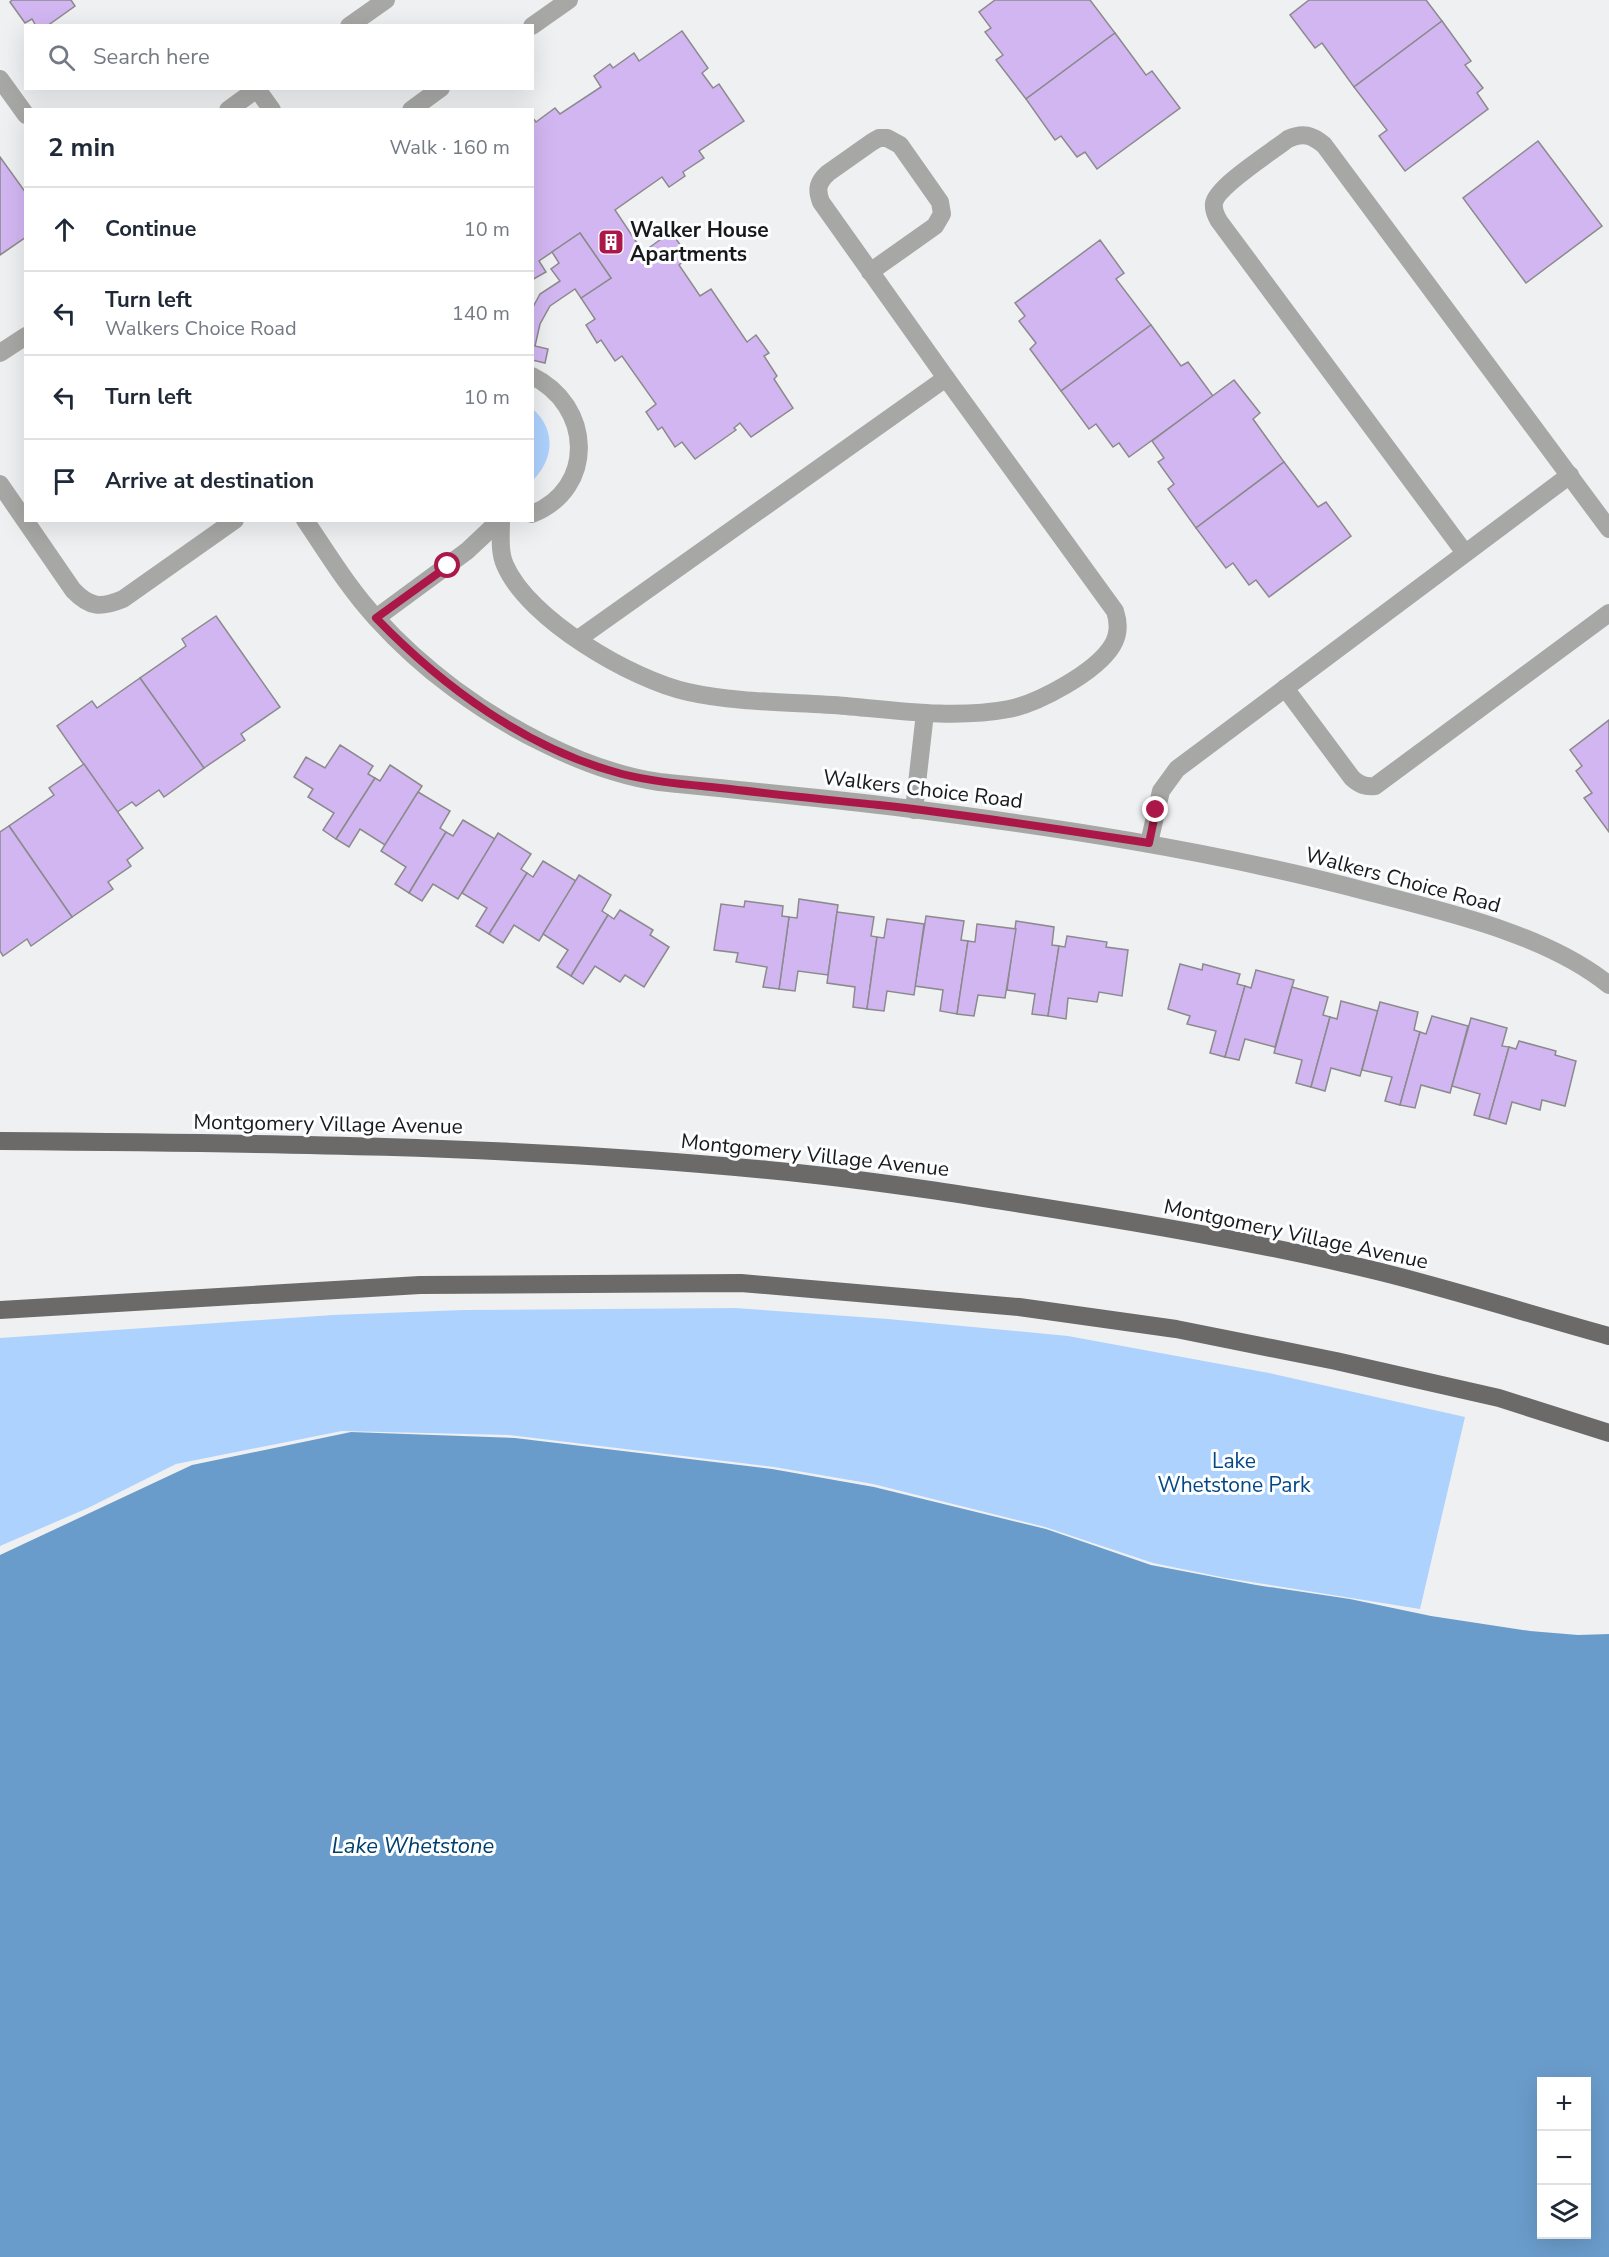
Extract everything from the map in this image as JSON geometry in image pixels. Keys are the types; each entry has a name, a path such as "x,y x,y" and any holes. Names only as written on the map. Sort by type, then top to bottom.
{"main road":[{"name":"Montgomery Village Avenue","path":"0,1141 434,1148 608,1157 770,1170 980,1197 1212,1235 1380,1272 1609,1336"},
{"path":"0,1310 420,1285 741,1282 1019,1307 1176,1329 1336,1361 1499,1398 1608,1428"}],"street":[{"path":"352,24 386,0"},
{"path":"534,25 569,0"},
{"path":"0,79 24,113"},
{"path":"231,108 257,90"},
{"path":"259,90 271,108"},
{"path":"414,108 438,90"},
{"path":"1465,553 1215,213 1214,204 1223,188 1288,139 1297,135 1308,135 1324,145 1609,529"},
{"path":"501,522 502,552 509,573 543,611 578,639 631,672 669,687 707,696 925,713 1008,709 1036,701 1061,687 1103,657 1115,640 1118,618 1111,604 946,378 870,272 821,202 818,188 821,180 828,173 872,142 879,138 887,138 900,145 940,202 942,214 935,226 870,272"},
{"path":"0,353 24,337"},
{"path":"534,377 548,384 571,410 577,426 579,444 578,461 572,478 563,492 550,504 534,513"},
{"path":"578,639 946,378"},
{"path":"1149,843 1159,797 1172,774 1570,475"},
{"path":"0,484 24,519"},
{"path":"26,522 73,590 83,600 96,605 109,605 123,599 232,522"},
{"name":"Walkers Choice Road","path":"306,522 350,585 376,618 404,647 444,680 494,716 543,743 588,763 656,781 1013,822 1149,843 1323,879 1469,919 1508,933 1563,957 1609,985"},
{"path":"376,618 467,551 499,522"},
{"path":"1285,688 1352,778 1367,787 1375,786 1609,613"},
{"path":"914,810 925,713"}],"green space":[{"path":"534,410 546,426 550,445 540,472 534,479"},
{"name":"Lake Whetstone Park","path":"735,1308 888,1319 1068,1336 1269,1373 1465,1417 1420,1609 1226,1578 1153,1563 1045,1527 873,1484 774,1467 509,1435 342,1431 176,1464 88,1508 0,1546 0,1338 333,1315 463,1310"}],"water":[{"name":"Lake Whetstone","path":"351,1432 515,1438 772,1469 874,1487 1046,1529 1151,1565 1256,1585 1350,1599 1431,1616 1530,1631 1578,1635 1609,1634 1609,2257 0,2257 0,1555 192,1465"}],"building":[{"path":"12,0 71,0 75,6 50,24 35,24 32,19 25,23 10,2"},
{"path":"995,0 1090,0 1115,33 1026,99 996,60 1003,55 985,32 991,28 979,12"},
{"path":"1309,0 1426,0 1442,21 1354,87 1322,43 1315,48 1290,15"},
{"path":"1442,21 1471,61 1465,65 1483,88 1477,93 1488,109 1405,171 1379,136 1387,130 1354,87"},
{"name":"Walker House Apartments","path":"682,31 708,68 702,73 713,88 719,84 744,121 699,151 704,158 683,172 685,176 669,187 662,177 615,210 643,252 671,232 689,257 679,265 700,296 711,289 747,342 756,335 769,353 764,356 777,376 774,379 793,408 751,437 740,423 734,428 736,430 695,459 682,442 675,447 662,427 658,430 646,412 656,404 622,356 615,361 601,340 597,343 586,325 595,319 581,298 611,278 580,233 539,261 546,272 534,279 534,120 536,122 555,108 560,114 601,87 594,76 610,64 613,68 634,53 639,61"},
{"path":"1115,33 1146,75 1152,71 1180,108 1097,169 1085,152 1077,157 1061,136 1055,140 1026,99"},
{"path":"1538,141 1602,226 1526,283 1463,198"},
{"path":"0,157 24,190 24,238 0,255"},
{"path":"580,233 611,278 581,298 575,289 550,306 540,324 535,346 548,349 545,363 534,360 534,305 540,294 560,281 551,269 559,263 552,252"},
{"path":"1100,240 1124,273 1116,279 1151,325 1061,391 1030,349 1036,343 1019,321 1025,316 1015,303"},
{"path":"1151,325 1181,366 1188,362 1213,396 1129,457 1119,443 1113,447 1096,424 1089,429 1061,391"},
{"path":"1234,380 1260,413 1253,419 1284,462 1196,528 1168,489 1174,484 1158,462 1164,458 1152,441"},
{"path":"1284,462 1318,507 1326,502 1351,536 1269,597 1256,580 1249,585 1233,563 1226,568 1196,528"},
{"path":"216,616 280,707 241,734 245,740 204,768 140,678 186,646 182,639"},
{"path":"140,678 204,768 164,797 159,790 136,806 132,802 117,812 57,726 92,701 97,708"},
{"path":"1609,720 1609,832 1584,798 1592,793 1576,771 1582,766 1570,750"},
{"path":"340,745 373,766 368,774 375,778 336,839 323,830 334,813 308,797 313,789 294,777 306,757 325,768"},
{"path":"84,764 143,848 127,860 131,866 108,882 113,889 72,917 9,826 54,795 49,788"},
{"path":"390,765 422,786 385,845 360,829 349,847 336,839 375,778 380,781"},
{"path":"418,792 450,811 440,828 446,832 409,893 395,884 406,867 381,851"},
{"path":"463,820 495,839 458,899 433,884 422,901 409,893 446,832 453,836"},
{"path":"9,826 72,917 31,946 27,939 3,956 0,951 0,832"},
{"path":"498,833 531,854 521,869 527,873 489,934 476,926 487,908 462,893"},
{"path":"543,861 576,881 539,941 514,925 503,943 489,934 527,873 533,877"},
{"path":"579,875 611,895 602,911 608,915 571,976 557,967 568,950 543,934"},
{"path":"799,899 838,905 828,975 798,971 795,991 779,989 789,917 797,918"},
{"path":"745,901 783,906 782,916 789,917 779,989 763,987 767,967 736,962 738,953 714,950 721,904 744,907"},
{"path":"620,910 653,930 650,935 669,947 644,987 625,975 620,982 595,966 583,984 571,976 608,915 614,919"},
{"path":"837,912 874,917 871,936 877,937 867,1009 853,1007 855,987 827,983"},
{"path":"926,916 964,921 961,940 968,941 957,1014 940,1011 943,990 915,986"},
{"path":"887,919 924,924 914,995 887,991 884,1011 867,1009 877,937 884,938"},
{"path":"1016,921 1054,927 1052,945 1059,946 1048,1016 1032,1014 1035,994 1007,990"},
{"path":"977,924 1016,929 1005,998 978,995 974,1016 957,1014 968,941 975,942"},
{"path":"1067,936 1107,942 1106,947 1128,950 1122,996 1099,992 1097,1002 1068,998 1066,1019 1048,1016 1059,946 1065,947"},
{"path":"1180,964 1202,970 1203,964 1240,974 1237,984 1245,986 1225,1057 1210,1053 1216,1031 1187,1024 1190,1016 1168,1009"},
{"path":"1256,970 1294,980 1275,1047 1245,1039 1239,1060 1225,1057 1245,986 1251,988"},
{"path":"1292,987 1328,997 1323,1015 1330,1017 1311,1087 1296,1083 1302,1060 1274,1053"},
{"path":"1341,1001 1378,1011 1360,1076 1331,1068 1325,1091 1311,1087 1330,1017 1337,1019"},
{"path":"1380,1002 1418,1012 1414,1030 1420,1032 1400,1105 1385,1101 1392,1077 1362,1070"},
{"path":"1432,1016 1468,1026 1450,1093 1421,1085 1415,1108 1400,1105 1420,1032 1426,1034"},
{"path":"1471,1018 1507,1028 1502,1046 1509,1047 1489,1119 1474,1115 1480,1094 1452,1086"},
{"path":"1519,1041 1556,1051 1555,1055 1576,1061 1565,1106 1542,1100 1540,1110 1512,1102 1506,1124 1489,1119 1509,1047 1516,1049"}],"place":[{"name":"Walker House Apartments","path":"611,242"}],"route":[{"path":"448,566 376,618 404,647 444,680 494,716 543,743 588,763 656,781 1013,822 1149,843 1156,810"}]}
